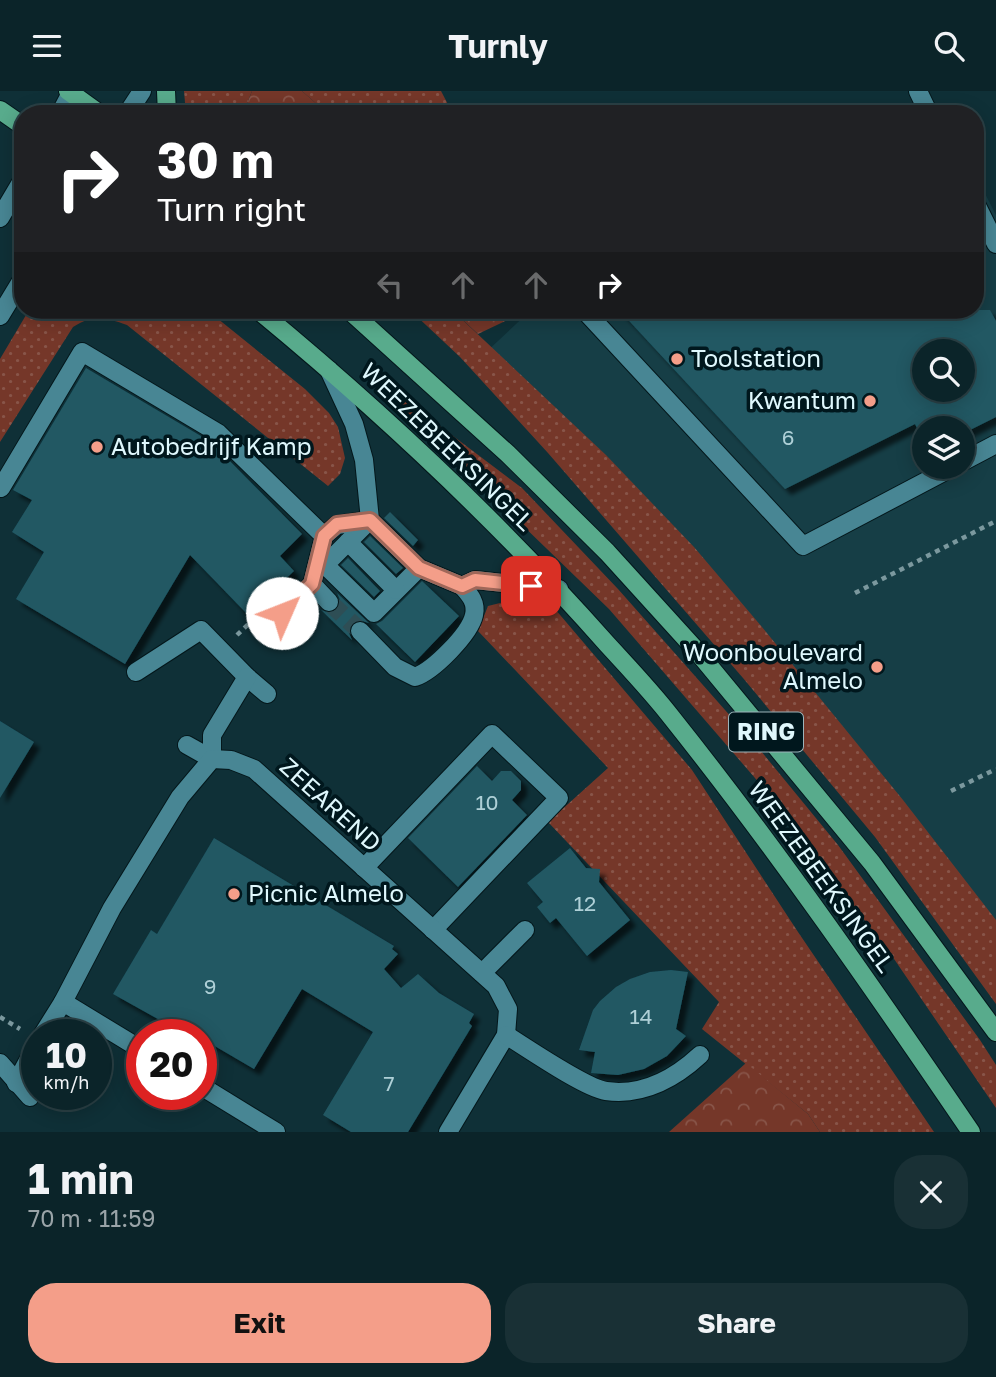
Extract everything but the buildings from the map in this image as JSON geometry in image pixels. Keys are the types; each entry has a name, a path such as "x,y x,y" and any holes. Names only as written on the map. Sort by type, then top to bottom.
{"main road":[{"path":"70,92 88,105"},
{"name":"WEEZEBEEKSINGEL","path":"269,319 328,367 460,489 559,589 670,716 816,907 971,1132"},
{"name":"WEEZEBEEKSINGEL","path":"359,319 508,454 607,552 687,640 872,863 996,1032"},
{"path":"950,1102 958,1132"}],"street":[{"path":"0,218 14,194"},
{"path":"984,220 996,244"},
{"path":"0,316 14,293"},
{"path":"592,319 803,546 930,479"},
{"path":"1,488 82,352 218,433 318,530"},
{"path":"328,367 354,424 364,460 370,520 419,568 462,586 473,599 474,615 458,641 428,673 415,677 395,667 360,631"},
{"path":"975,456 996,445"},
{"path":"318,530 337,524 370,520"},
{"path":"370,520 326,565 374,613 419,568"},
{"path":"282,613 312,584 318,530"},
{"path":"348,543 396,590"},
{"path":"462,586 475,580 559,589"},
{"path":"312,584 329,602"},
{"path":"136,672 201,630 267,694"},
{"path":"52,1019 112,908 173,808 212,759 212,735 247,677"},
{"path":"364,867 492,734 559,798 433,930"},
{"name":"ZEEAREND","path":"187,745 212,759 231,760 254,769 496,986 508,1009 506,1035"},
{"path":"481,973 525,930"},
{"path":"63,1002 126,1040"},
{"path":"448,1132 506,1035 587,1084 604,1091 635,1091 657,1085 683,1071 700,1055"},
{"path":"0,1063 8,1083"},
{"path":"8,1083 21,1066"},
{"path":"217,1096 276,1132"}],"path":[{"path":"855,593 996,521"},
{"path":"951,791 996,769"}],"shaded area":[{"name":"Woonboulevard Almelo","path":"984,192 996,215 996,958 483,355 521,319 984,319"}],"green space":[{"path":"184,91 252,91 247,105 185,105"},
{"path":"252,91 302,91 318,105 247,105"},
{"path":"302,91 441,91 448,105 318,105"},
{"path":"24,319 93,319 73,327 0,442 0,359"},
{"path":"106,319 218,319 305,389 329,413 338,427 345,458 340,474 328,486 127,325"},
{"path":"420,319 462,319 606,455 694,547 762,627 903,800 996,920 996,1004 875,837 743,678 548,453 460,357"},
{"path":"462,319 509,319 478,334"},
{"path":"404,399 522,488 618,589 756,745 838,845 980,1040 996,1065 996,1108 892,956 761,785 609,609 397,404"},
{"path":"508,601 555,609 692,770 934,1132 820,1132 808,1114 702,1029 719,1002 548,822 608,768 478,631 488,606"},
{"path":"746,1063 808,1114 820,1132 669,1132"}],"tunnel":[{"path":"329,602 360,631"}],"place":[{"name":"Toolstation","path":"677,359"},
{"name":"Kwantum","path":"870,401"},
{"name":"Autobedrijf Kamp","path":"97,447"},
{"name":"Woonboulevard Almelo","path":"877,667"},
{"name":"Picnic Almelo","path":"234,894"}],"route":[{"path":"282,613 312,584 324,536 337,524 370,520 419,568 462,586 475,580 531,586"}]}
